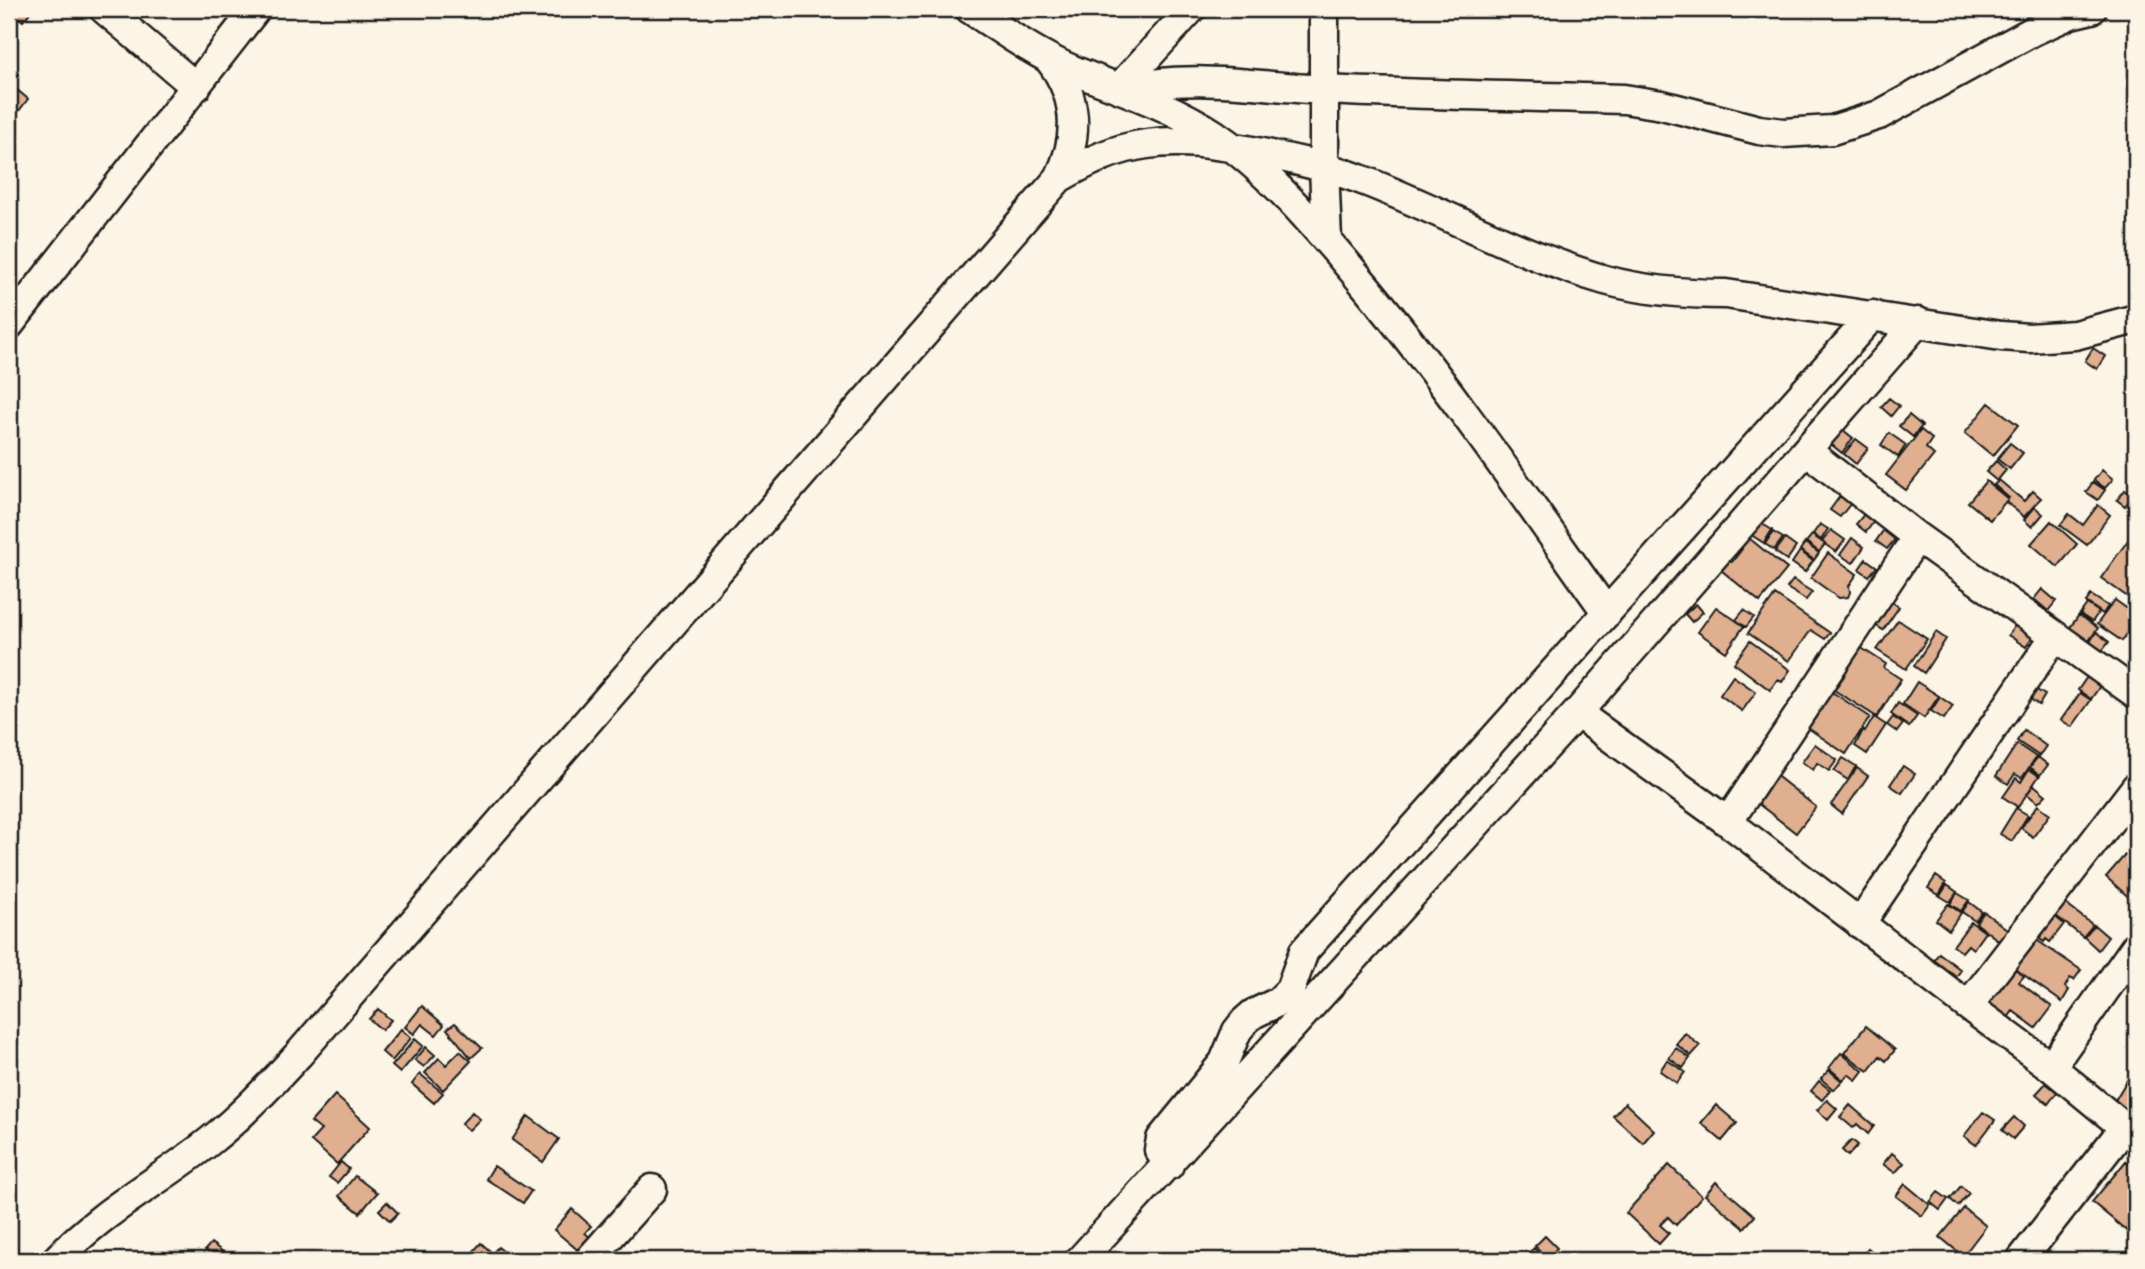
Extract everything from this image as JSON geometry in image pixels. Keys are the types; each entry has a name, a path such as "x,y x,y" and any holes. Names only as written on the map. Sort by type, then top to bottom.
{"street":[{"path":"103,9 196,87"},
{"path":"9,325 256,9"},
{"path":"970,9 1049,59 1124,88 1186,118 1233,148 1264,176 1327,240 1431,369 1607,613"},
{"path":"1124,88 1191,9"},
{"path":"1324,9 1327,240"},
{"path":"1124,88 1148,83 1186,82 1325,90 1624,99 1700,114 1759,130 1807,133 1832,130 1879,115 2033,31 2092,9"},
{"path":"56,1260 120,1203 211,1141 243,1113 299,1054 1059,178 1071,149 1074,117 1066,86 1049,59"},
{"path":"1059,178 1115,151 1145,144 1197,141 1324,167 1363,180 1552,261 1607,281 1666,292 1726,293 2029,338 2075,335 2136,319"},
{"path":"1169,1164 1159,1150 1161,1139 1224,1062 1237,1031 1245,1021 1285,996 1294,982 1299,958 1304,951 1873,315"},
{"path":"1084,1259 1577,713 1918,322"},
{"path":"1807,451 1917,537 2135,694"},
{"path":"1728,822 1917,537"},
{"path":"1860,924 2055,636"},
{"path":"1577,713 1728,822 2051,1067 2130,1133 2021,1260"},
{"path":"1968,1006 2136,787"},
{"path":"2051,1067 2136,946"},
{"path":"589,1260 652,1189"}],"building":[{"path":"9,9 32,10 23,21 14,14 9,21"},
{"path":"16,89 28,99 9,124 9,99"},
{"path":"2093,348 2105,356 2097,369 2085,361"},
{"path":"1889,398 1899,406 1891,416 1881,407"},
{"path":"1989,403 2018,425 1993,456 1965,433"},
{"path":"1909,415 1922,426 1913,437 1899,426"},
{"path":"1838,426 1853,438 1842,453 1827,441"},
{"path":"1921,430 1932,439 1926,448 1934,455 1906,490 1886,475"},
{"path":"1889,433 1906,445 1898,457 1881,445"},
{"path":"1856,439 1868,448 1856,464 1844,454"},
{"path":"2010,443 2023,453 2010,469 1997,459"},
{"path":"1996,461 2006,470 1997,481 1986,472"},
{"path":"2102,470 2113,479 2105,488 2094,480"},
{"path":"1999,480 2024,501 2033,491 2041,498 2024,517 2006,502 2009,498 1994,485"},
{"path":"1986,481 2008,499 1990,520 1968,502"},
{"path":"2093,482 2105,490 2098,500 2086,492"},
{"path":"2125,490 2133,496 2125,506 2117,500"},
{"path":"1840,496 1851,503 1840,517 1830,510"},
{"path":"2098,505 2110,515 2087,545 2060,525 2069,514 2083,525"},
{"path":"2035,507 2043,514 2032,527 2024,520"},
{"path":"1865,513 1875,520 1866,532 1856,524"},
{"path":"1756,520 1772,530 1764,543 1748,533"},
{"path":"2051,521 2077,544 2058,567 2031,544"},
{"path":"1820,524 1828,529 1821,540 1813,534"},
{"path":"1885,528 1897,537 1887,549 1876,541"},
{"path":"2136,529 2136,603 2101,578"},
{"path":"1831,530 1845,540 1836,552 1822,542"},
{"path":"1773,532 1783,538 1774,550 1765,544"},
{"path":"1744,534 1787,569 1760,602 1721,570 1722,564 1732,562 1742,549 1738,545"},
{"path":"1812,535 1825,544 1819,552 1806,542"},
{"path":"1852,538 1864,547 1853,563 1840,555"},
{"path":"1785,539 1796,547 1787,560 1775,552"},
{"path":"1805,543 1819,553 1814,560 1800,550"},
{"path":"1800,551 1813,561 1805,572 1792,563"},
{"path":"1828,553 1857,574 1849,586 1848,597 1839,598 1811,578"},
{"path":"1866,559 1877,567 1869,576 1859,569"},
{"path":"1793,580 1812,592 1806,600 1787,588"},
{"path":"2042,589 2056,601 2048,611 2034,599"},
{"path":"1775,595 1830,633 1825,639 1811,630 1789,661 1748,633"},
{"path":"2091,595 2108,606 2103,614 2086,602"},
{"path":"1888,599 1899,607 1883,630 1871,622"},
{"path":"2115,600 2136,615 2136,621 2122,641 2097,624"},
{"path":"1696,604 1703,612 1692,622 1685,614"},
{"path":"2087,604 2099,612 2092,622 2080,614"},
{"path":"1716,607 1744,626 1726,652 1698,632"},
{"path":"1744,610 1754,617 1746,627 1736,620"},
{"path":"2079,615 2098,628 2088,642 2069,629"},
{"path":"1898,620 1927,639 1906,669 1877,650"},
{"path":"2017,623 2034,634 2026,647 2008,635"},
{"path":"1936,632 1946,639 1924,673 1914,666"},
{"path":"2096,632 2109,642 2102,651 2090,642"},
{"path":"1750,641 1790,670 1782,682 1778,679 1770,690 1734,663"},
{"path":"1860,647 1886,664 1884,668 1901,679 1877,717 1834,690 1844,676 1836,672"},
{"path":"1733,676 1756,692 1742,711 1720,695"},
{"path":"2087,677 2100,686 2091,699 2078,690"},
{"path":"1917,682 1939,696 1924,718 1903,704"},
{"path":"2035,689 2045,695 2039,705 2029,698"},
{"path":"1832,692 1870,717 1846,754 1808,728"},
{"path":"2080,693 2091,700 2072,727 2061,720"},
{"path":"1940,697 1953,706 1944,719 1931,711"},
{"path":"1898,703 1917,716 1909,727 1891,714"},
{"path":"1874,717 1886,725 1867,754 1855,746"},
{"path":"1893,717 1903,724 1897,732 1887,725"},
{"path":"2024,730 2046,746 2039,756 2017,741"},
{"path":"1815,744 1837,760 1829,771 1817,763 1813,770 1802,762"},
{"path":"2017,744 2036,757 2022,778 2015,774 2008,784 1996,776"},
{"path":"2038,757 2048,765 2040,775 2030,767"},
{"path":"1843,758 1856,766 1848,780 1834,771"},
{"path":"1903,766 1915,774 1902,793 1890,785"},
{"path":"1857,768 1868,776 1842,814 1831,805"},
{"path":"2029,769 2039,776 2018,807 2003,797 2016,778 2021,782"},
{"path":"1769,770 1816,807 1796,833 1748,796"},
{"path":"2034,785 2046,795 2038,803 2027,794"},
{"path":"2038,805 2050,814 2033,837 2021,828"},
{"path":"2016,808 2028,815 2012,841 2000,834"},
{"path":"2125,855 2136,865 2136,897 2133,901 2106,877"},
{"path":"1936,876 1946,883 1939,895 1928,888"},
{"path":"1947,885 1957,892 1950,902 1940,896"},
{"path":"1957,893 1969,900 1961,911 1950,904"},
{"path":"2060,900 2093,925 2083,937 2051,912"},
{"path":"1969,902 1982,912 1975,921 1962,912"},
{"path":"1948,904 1961,913 1949,930 1936,920"},
{"path":"1984,912 2011,932 2003,944 1976,923"},
{"path":"2053,915 2064,924 2050,942 2046,939 2044,942 2037,937"},
{"path":"1971,922 1985,932 1973,949 1968,945 1962,952 1953,946"},
{"path":"2094,925 2108,937 2098,950 2084,937"},
{"path":"2035,939 2081,970 2074,980 2070,978 2065,987 2069,990 2062,1002 2014,968"},
{"path":"1939,953 1961,970 1956,977 1934,960"},
{"path":"2014,968 2024,976 2019,982 2052,1007 2036,1028 2013,1011 2007,1019 1987,1004"},
{"path":"422,1006 444,1025 436,1035 422,1024 414,1034 405,1027"},
{"path":"378,1009 391,1020 382,1030 369,1019"},
{"path":"455,1023 482,1048 471,1058 447,1029"},
{"path":"1866,1026 1895,1050 1886,1061 1880,1056 1868,1071 1844,1053"},
{"path":"401,1029 411,1038 392,1061 382,1052"},
{"path":"1685,1033 1700,1046 1691,1056 1676,1044"},
{"path":"415,1039 423,1046 400,1073 392,1066"},
{"path":"426,1047 435,1055 424,1067 415,1060"},
{"path":"1676,1048 1690,1058 1683,1068 1669,1058"},
{"path":"460,1051 471,1061 443,1090 425,1073 439,1058 446,1065"},
{"path":"1841,1053 1863,1071 1856,1080 1848,1074 1843,1080 1829,1068"},
{"path":"1667,1060 1685,1072 1677,1083 1660,1071"},
{"path":"1829,1070 1842,1081 1834,1090 1821,1079"},
{"path":"2132,1072 2136,1075 2136,1101 2135,1104 2131,1101 2123,1114 2111,1107"},
{"path":"420,1074 443,1093 434,1103 412,1084"},
{"path":"1819,1081 1830,1090 1822,1100 1811,1091"},
{"path":"2046,1083 2057,1092 2048,1104 2036,1094"},
{"path":"335,1095 370,1127 337,1164 311,1141 321,1130 311,1122"},
{"path":"1827,1100 1837,1109 1828,1120 1817,1110"},
{"path":"1625,1103 1654,1130 1643,1143 1613,1116"},
{"path":"1716,1105 1737,1123 1722,1141 1701,1123"},
{"path":"1850,1105 1874,1126 1868,1134 1857,1124 1853,1128 1840,1117"},
{"path":"472,1112 480,1119 469,1130 461,1124"},
{"path":"1983,1112 1995,1120 1976,1145 1964,1136"},
{"path":"528,1116 559,1139 543,1162 512,1140"},
{"path":"2014,1117 2024,1126 2013,1139 2002,1130"},
{"path":"1852,1140 1858,1145 1848,1156 1842,1150"},
{"path":"1892,1153 1904,1163 1895,1173 1883,1164"},
{"path":"2126,1161 2136,1169 2136,1177 2132,1182 2136,1186 2136,1219 2127,1231 2092,1202"},
{"path":"341,1162 349,1169 337,1183 329,1177"},
{"path":"1669,1165 1702,1196 1676,1225 1668,1217 1660,1225 1669,1233 1659,1244 1626,1213"},
{"path":"494,1166 531,1191 523,1203 486,1179"},
{"path":"355,1176 377,1193 360,1213 339,1196"},
{"path":"1716,1182 1755,1216 1744,1228 1705,1195"},
{"path":"1905,1184 1930,1205 1922,1216 1896,1196"},
{"path":"1961,1186 1969,1193 1958,1206 1950,1199"},
{"path":"1938,1192 1948,1199 1940,1210 1930,1202"},
{"path":"387,1202 398,1213 390,1221 379,1210"},
{"path":"1964,1208 1986,1226 1963,1256 1940,1237"},
{"path":"572,1209 591,1226 585,1233 591,1238 579,1251 554,1230"},
{"path":"1545,1236 1557,1248 1548,1258 1535,1246"},
{"path":"211,1243 227,1255 223,1260 208,1260 212,1256 205,1250"},
{"path":"481,1243 490,1251 482,1260 472,1253"},
{"path":"498,1247 514,1260 486,1260"},
{"path":"1534,1248 1546,1260 1531,1260 1526,1255"},
{"path":"1868,1248 1883,1260 1858,1260"}]}
